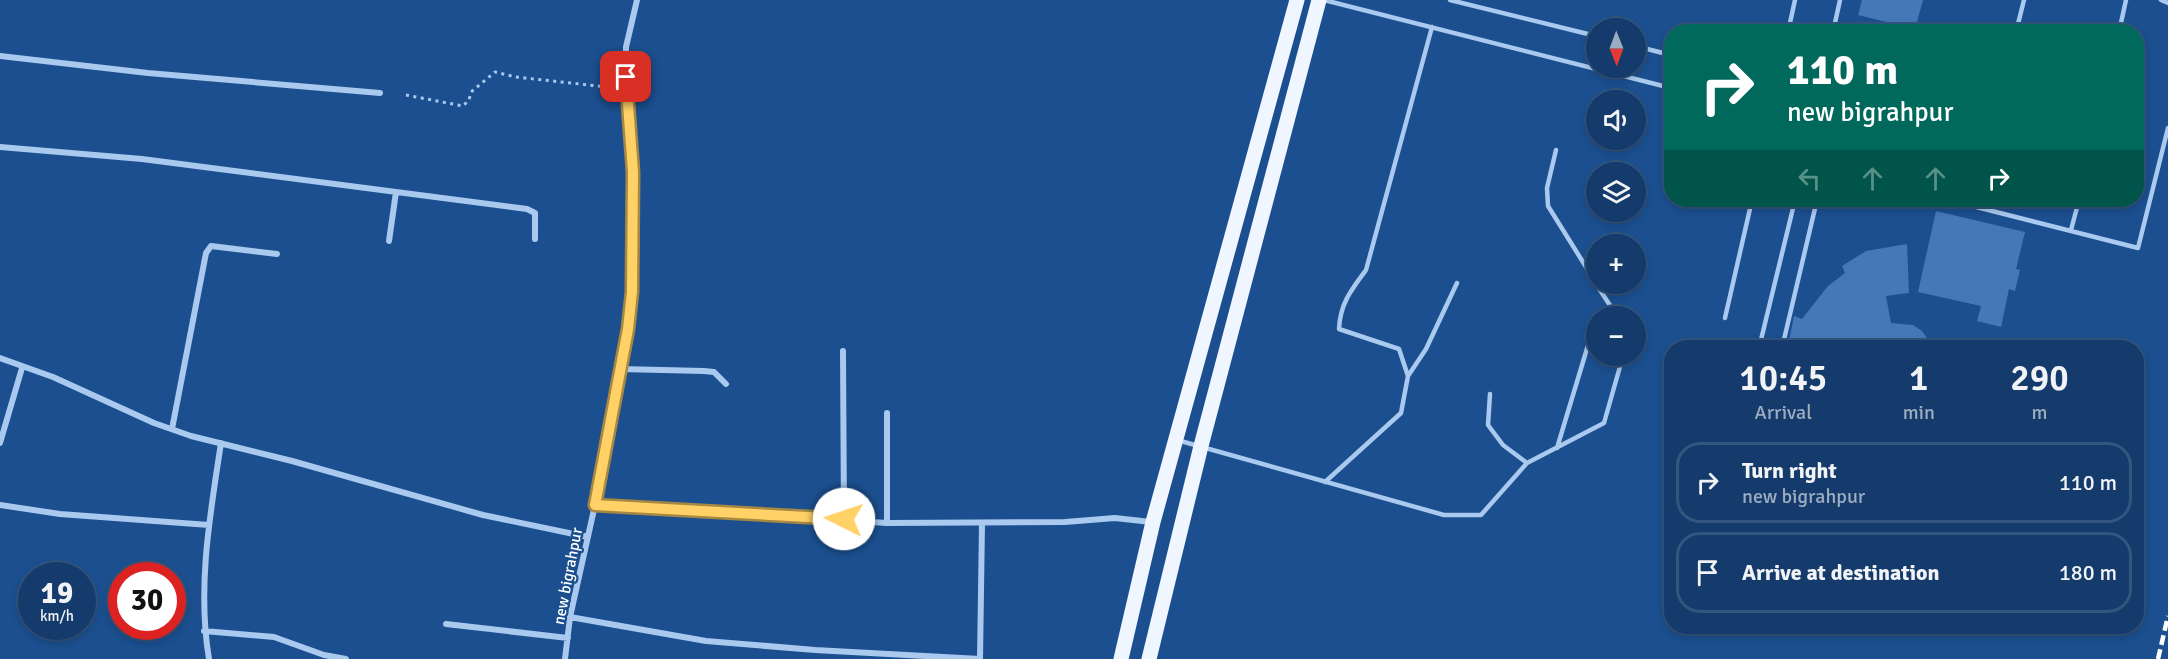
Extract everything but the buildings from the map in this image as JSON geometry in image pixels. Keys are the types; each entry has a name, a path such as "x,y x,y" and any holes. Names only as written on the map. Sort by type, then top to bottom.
{"main road":[{"path":"1121,659 1153,522 1297,0"},
{"path":"1149,659 1201,446 1319,0"},
{"path":"1137,590 1164,597"}],"street":[{"name":"new bigrahpur","path":"565,659 570,617 595,505 628,329 632,292 633,172 626,47 637,0"},
{"path":"0,56 148,74 380,93"},
{"path":"0,147 142,159 527,208 536,213 535,239"},
{"path":"389,241 396,192"},
{"path":"172,429 206,253 212,246 277,254"},
{"path":"843,351 844,519"},
{"path":"0,358 22,368 53,377 172,429 292,460 483,515 588,537"},
{"path":"0,443 22,368"},
{"path":"620,369 704,370 714,372 726,384"},
{"path":"887,413 887,523"},
{"path":"209,659 204,630 203,602 209,525 221,443"},
{"path":"0,505 60,514 209,525"},
{"path":"595,505 887,523 1065,522 1115,518 1153,522"},
{"path":"570,617 706,641 815,650 980,659 982,523"},
{"path":"446,624 568,638"},
{"path":"204,630 274,637 324,655 346,659"}],"lane":[{"path":"1324,0 1664,86"},
{"path":"1450,0 1586,34"},
{"path":"1790,24 1796,0"},
{"path":"1835,24 1840,0"},
{"path":"2018,24 2024,0"},
{"path":"2121,24 2126,0"},
{"path":"2161,0 2168,3"},
{"path":"1408,376 1399,349 1339,329 1340,314 1345,297 1366,270 1432,27"},
{"path":"1646,49 1664,53"},
{"path":"1991,207 2138,248 2168,128"},
{"path":"1556,150 1547,188 1548,206 1586,267"},
{"path":"1725,318 1750,207"},
{"path":"1761,340 1793,207"},
{"path":"1784,340 1815,207"},
{"path":"2071,230 2077,207"},
{"path":"1325,482 1401,413 1408,376 1426,349 1457,283"},
{"path":"1557,448 1586,352"},
{"path":"1176,440 1444,515 1481,515 1527,463 1604,423 1620,366"},
{"path":"1490,394 1488,426 1503,445 1527,463"}],"path":[{"path":"406,95 463,106 469,100 471,92 495,72 516,78 627,89"}],"railway":[{"path":"2158,659 2168,616"}],"route":[{"path":"626,77 633,172 632,292 628,329 595,505 844,519"}]}
